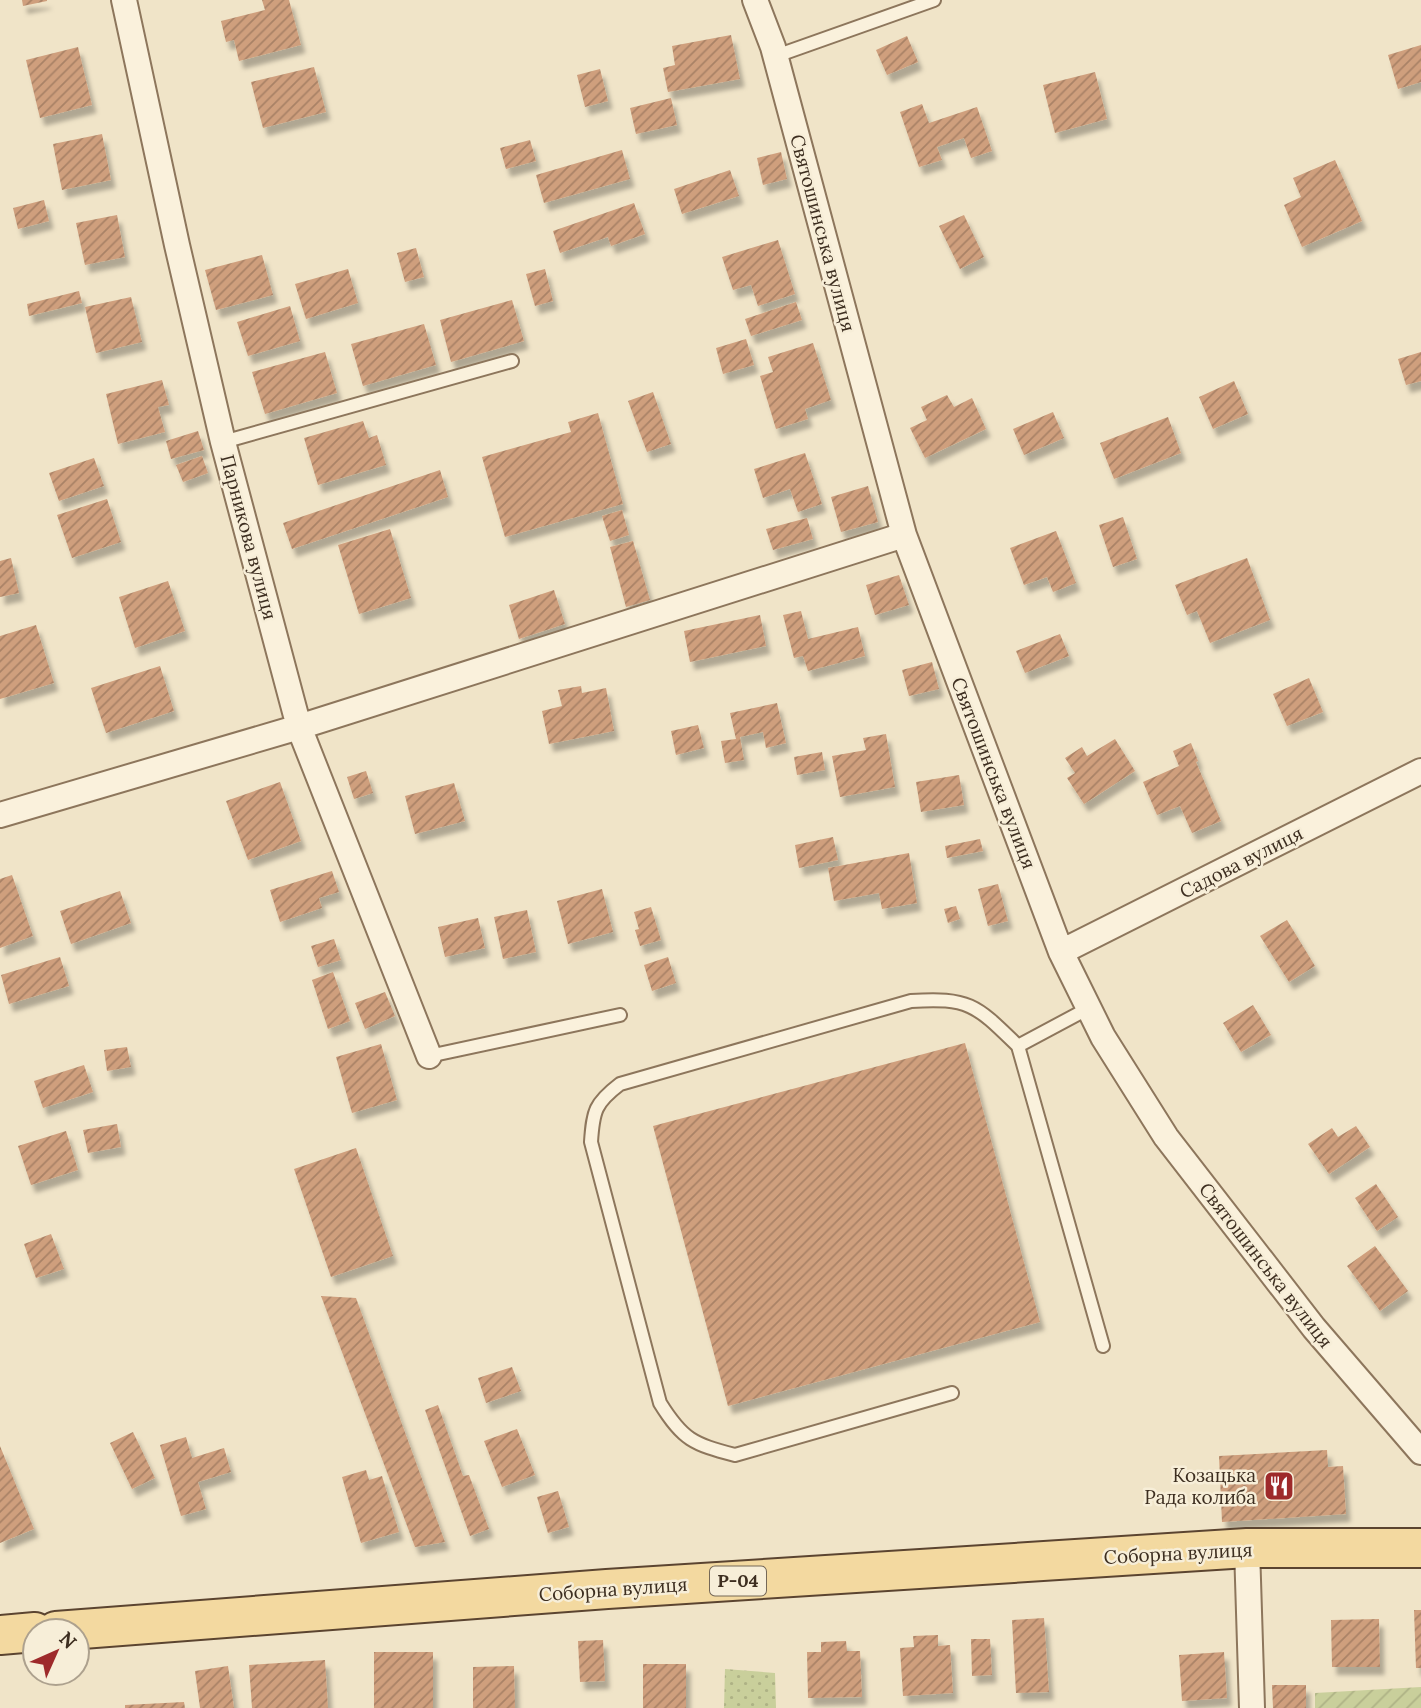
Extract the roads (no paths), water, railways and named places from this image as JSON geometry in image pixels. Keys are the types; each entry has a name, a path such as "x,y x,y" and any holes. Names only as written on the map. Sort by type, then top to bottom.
{"main road":[{"name":"Соборна вулиця","path":"91,1628 607,1589 1247,1548 1421,1548"},
{"path":"0,1635 21,1633"}],"street":[{"name":"Парникова вулиця","path":"124,0 223,442 299,727 429,1056"},
{"name":"Святошинська вулиця","path":"755,0 776,56 904,535 1061,952 1103,1037 1174,1147 1314,1328 1421,1452"},
{"path":"0,816 299,727 904,535"},
{"name":"Садова вулиця","path":"1061,952 1421,771"},
{"path":"1247,1548 1252,1708"}],"lane":[{"path":"776,56 934,0"},
{"path":"223,442 512,361"},
{"path":"952,1393 735,1455 700,1446 675,1427 660,1403 656,1390 591,1142 592,1114 606,1095 620,1084 911,1001 941,999 963,1003 984,1013 1018,1046 1103,1346"},
{"path":"1018,1046 1089,1008"},
{"path":"429,1056 620,1015"}],"place":[{"name":"Козацька Рада колиба","path":"1279,1486"}]}
